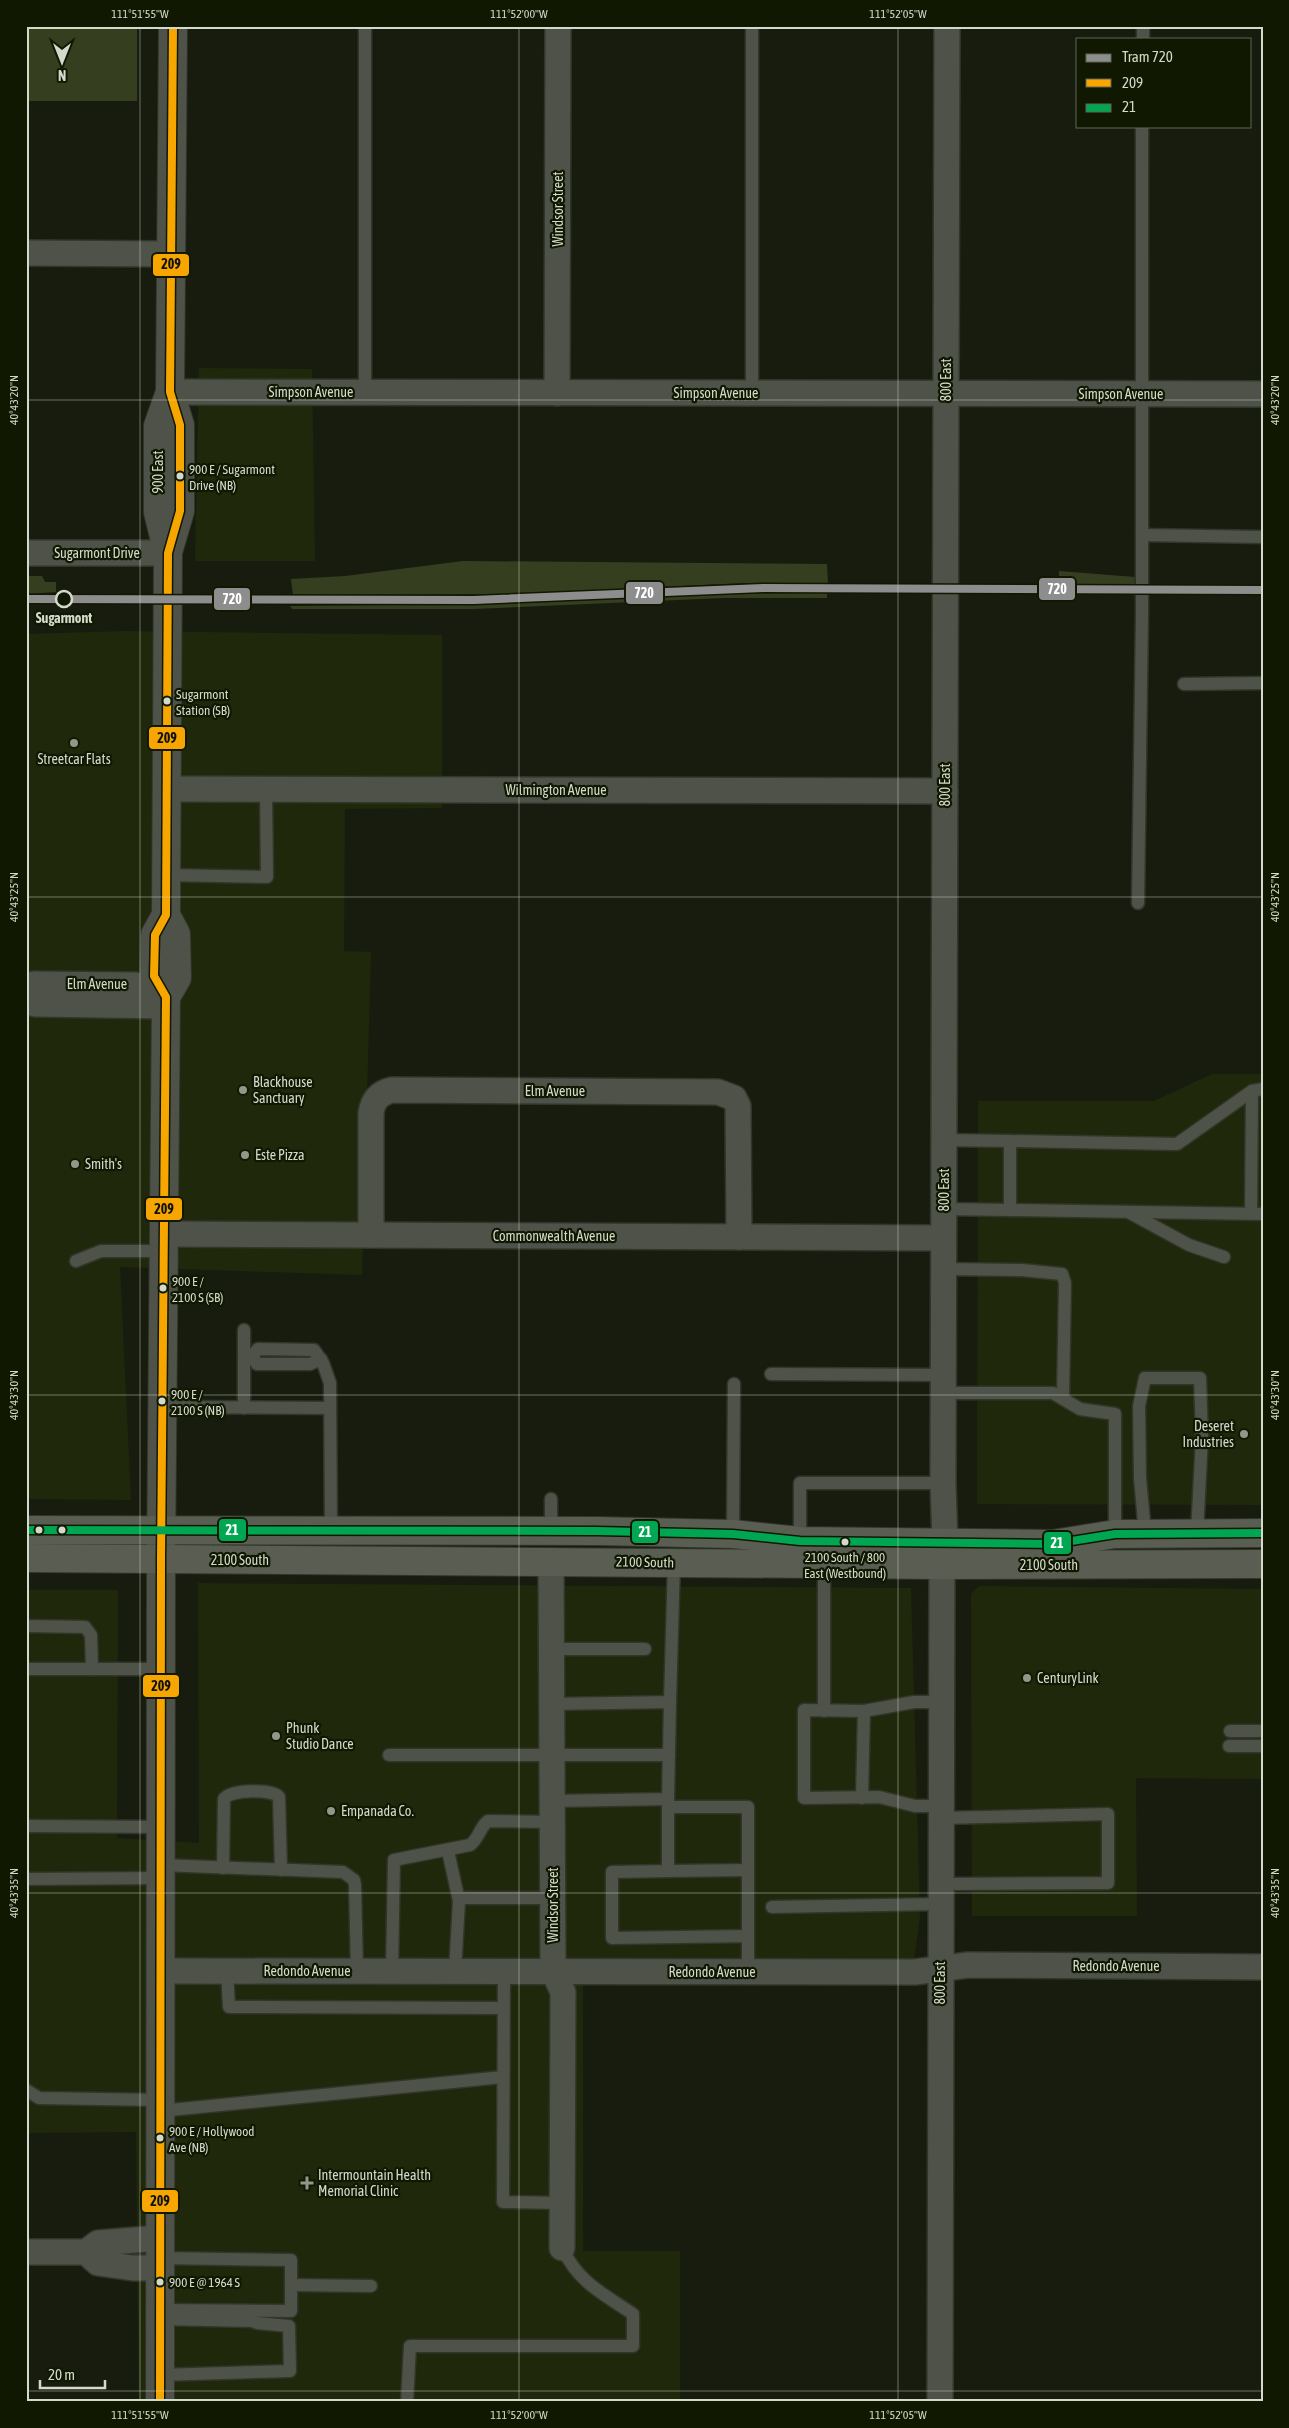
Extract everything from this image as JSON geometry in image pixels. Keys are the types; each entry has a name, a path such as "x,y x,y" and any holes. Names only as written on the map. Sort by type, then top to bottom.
{"main road":[{"name":"2100 South","path":"26,1530 551,1531 734,1534 943,1554 1263,1564"},
{"path":"366,1560 376,1550 394,1547 529,1546 538,1543 551,1531"},
{"name":"2100 South","path":"26,1558 824,1564 1053,1544 1115,1534 1263,1533"},
{"path":"551,1561 556,1552 570,1547 713,1548 726,1543 734,1534"}],"street":[{"name":"900 East","path":"160,2402 161,1530 166,1002 154,976 155,935 166,915 168,553 180,511 180,425 170,392 172,26"},
{"name":"Windsor Street","path":"557,393 558,26"},
{"name":"800 East","path":"940,2402 947,26"},
{"path":"26,253 170,254"},
{"name":"Simpson Avenue","path":"170,392 1263,394"},
{"name":"Sugarmont Drive","path":"26,553 168,553"},
{"name":"Wilmington Avenue","path":"167,789 945,791"},
{"name":"Elm Avenue","path":"26,987 34,984 136,985 166,1002"},
{"name":"Elm Avenue","path":"26,1000 36,1004 166,1002"},
{"name":"Elm Avenue","path":"371,1235 370,1113 372,1104 383,1092 718,1092 734,1098 738,1106 740,1237"},
{"name":"Commonwealth Avenue","path":"164,1243 371,1235 944,1238"},
{"name":"Windsor Street","path":"551,1561 553,1972 562,1992 562,2248"},
{"name":"Redondo Avenue","path":"161,1971 914,1972 968,1965 1263,1967"},
{"path":"26,2252 86,2252 98,2263 133,2268 160,2255"}],"lane":[{"path":"365,392 366,26"},
{"path":"752,26 752,393"},
{"path":"1138,903 1142,535 1142,128"},
{"path":"1142,535 1263,537"},
{"path":"1184,684 1263,683"},
{"path":"166,875 267,877 266,789"},
{"path":"944,1140 1177,1144 1258,1090"},
{"path":"944,1210 1257,1213 1258,1090"},
{"path":"1010,1141 1010,1210"},
{"path":"1128,1212 1189,1245 1224,1258"},
{"path":"76,1261 101,1251 164,1243"},
{"path":"943,1269 1022,1270 1062,1274 1065,1283 1063,1399"},
{"path":"244,1330 248,1356 244,1408"},
{"path":"248,1356 258,1348 314,1350 321,1359 330,1383 331,1530"},
{"path":"771,1374 943,1384 1053,1393 1080,1409 1115,1414 1115,1534"},
{"path":"1145,1534 1140,1478 1139,1406 1145,1378 1200,1378 1202,1437 1197,1533"},
{"path":"734,1384 734,1534"},
{"path":"163,1407 330,1408"},
{"path":"800,1541 800,1483 943,1483"},
{"path":"551,1499 551,1531"},
{"path":"668,1871 674,1562"},
{"path":"824,1564 824,1710"},
{"path":"26,1626 84,1627 91,1634 92,1669"},
{"path":"551,1649 645,1648"},
{"path":"26,1669 161,1669"},
{"path":"552,1704 670,1702"},
{"path":"772,1907 1108,1883 1108,1814 941,1812 878,1797 804,1798 804,1710 864,1711 914,1702 941,1702"},
{"path":"862,1798 864,1711"},
{"path":"1230,1731 1263,1731"},
{"path":"1229,1746 1263,1746"},
{"path":"388,1755 669,1755"},
{"path":"223,1868 224,1799 233,1792 272,1792 279,1797 281,1870"},
{"path":"392,1971 394,1860 402,1857 448,1851 470,1845 476,1841 483,1825 488,1821 552,1811 668,1803 748,1807 748,1972"},
{"path":"26,1826 161,1827"},
{"path":"448,1851 460,1901 454,1971"},
{"path":"26,1879 223,1868 343,1872 354,1880 357,1971"},
{"path":"748,1870 612,1872 612,1938 748,1936"},
{"path":"460,1901 464,1898 553,1898"},
{"path":"227,1971 229,2007 503,2008"},
{"path":"504,1971 503,2202 561,2203"},
{"path":"26,2090 39,2098 160,2106 503,2077"},
{"path":"407,2402 410,2346 633,2346 633,2314 586,2282 571,2266 562,2248"},
{"path":"160,2255 291,2260 291,2310 160,2314"},
{"path":"291,2285 370,2286"},
{"path":"160,2314 252,2320 257,2323 289,2326 290,2371 160,2375"}],"shaded area":[{"path":"26,26 137,26 137,101 26,101"},
{"path":"199,368 312,369 315,561 195,561"},
{"path":"463,561 827,564 828,584 745,583 512,594 293,595 291,579 345,576"},
{"path":"1059,571 1135,577 1134,586 1059,584"},
{"path":"26,576 42,576 45,582 56,582 56,592 26,594"},
{"path":"827,593 827,598 723,598 474,609 292,609 290,606 500,604 715,594"},
{"path":"124,631 442,635 442,808 345,809 344,951 371,952 362,1275 120,1267 131,1500 26,1499 26,634"},
{"path":"1212,1074 1263,1074 1263,1505 977,1504 978,1101 1154,1101"},
{"path":"198,1583 911,1588 920,1917 912,1976 583,1981 583,2251 680,2251 680,2402 139,2402 136,2132 26,2133 26,1590 118,1590 117,1838 199,1843"},
{"path":"979,1586 1263,1589 1263,1779 1136,1778 1137,1916 972,1916 971,1594"}],"tram line":[{"name":"720","path":"26,599 474,600 763,588 1263,590"}],"transit line":[{"name":"209","path":"160,2402 161,1560 166,997 154,976 155,935 166,915 168,553 180,511 180,425 170,392 173,26"},
{"name":"21","path":"26,1530 597,1531 733,1534 800,1541 1053,1544 1115,1534 1263,1533"}],"place":[{"name":"900 E / Sugarmont Drive (NB)","path":"180,476"},
{"name":"Sugarmont","path":"64,599"},
{"name":"Sugarmont Station (SB)","path":"167,701"},
{"name":"Streetcar Flats","path":"74,743"},
{"name":"Blackhouse Sanctuary","path":"243,1090"},
{"name":"Este Pizza","path":"245,1155"},
{"name":"Smith's","path":"75,1164"},
{"name":"900 E / 2100 S (SB)","path":"163,1288"},
{"name":"900 E / 2100 S (NB)","path":"162,1401"},
{"name":"Deseret Industries","path":"1244,1434"},
{"name":"2100 South / 800 East (Westbound)","path":"845,1542"},
{"name":"CenturyLink","path":"1027,1678"},
{"name":"Phunk Studio Dance","path":"276,1736"},
{"name":"Empanada Co.","path":"331,1811"},
{"name":"900 E / Hollywood Ave (NB)","path":"160,2138"},
{"name":"Intermountain Health Memorial Clinic","path":"307,2183"},
{"name":"900 E @ 1964 S","path":"160,2282"}]}
